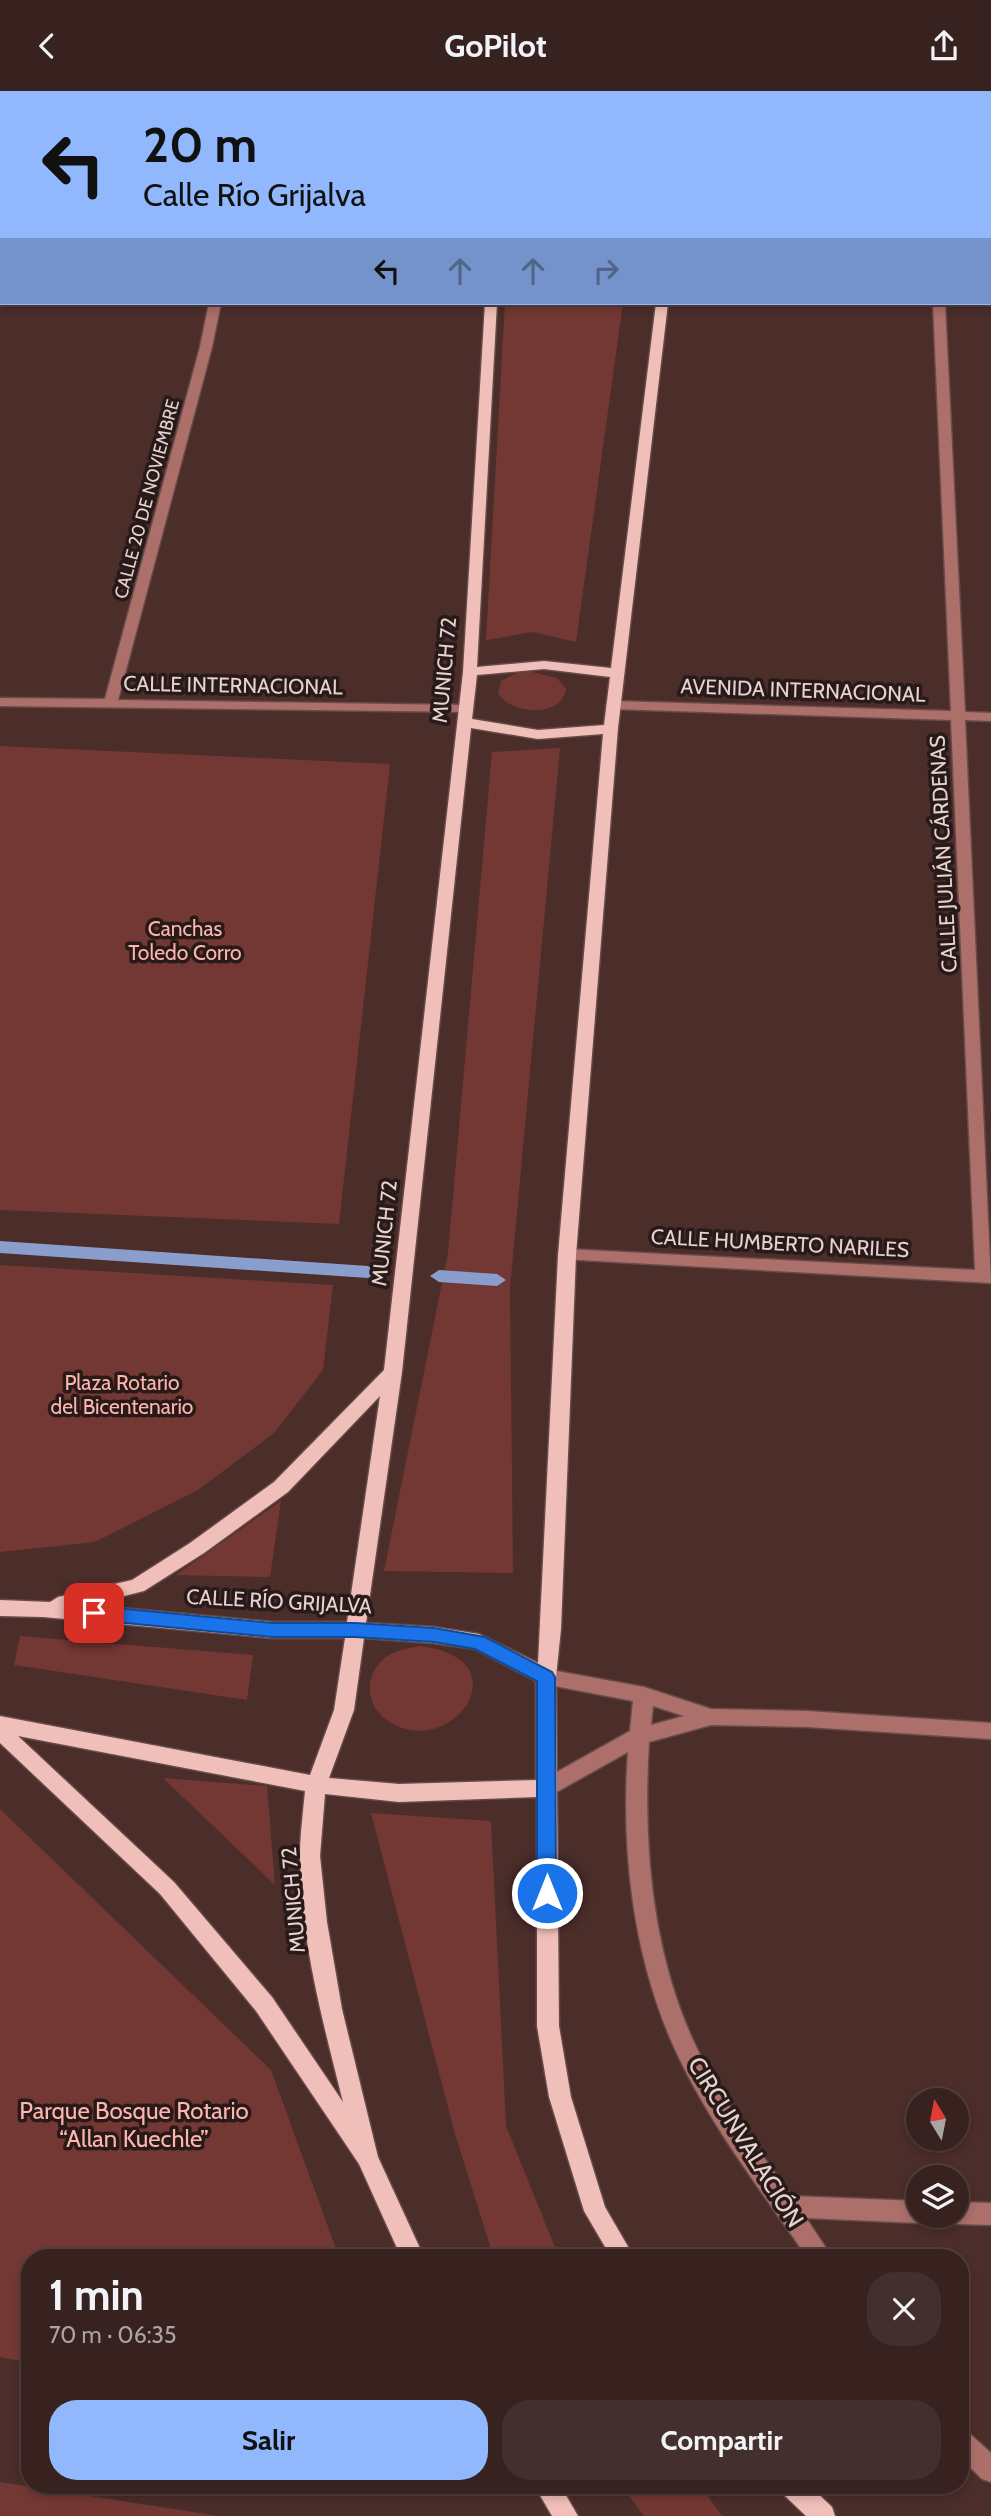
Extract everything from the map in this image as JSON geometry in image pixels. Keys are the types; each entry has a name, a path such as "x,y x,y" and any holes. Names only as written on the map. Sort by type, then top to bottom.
{"main road":[{"name":"MUNICH 72","path":"367,2157 331,2009 316,1922 310,1856 316,1785 344,1710 393,1372 466,716 491,305"},
{"path":"618,2249 595,2211 560,2097 548,2026 546,1677 552,1615 567,1255 611,728 662,305"},
{"path":"470,672 547,663 580,665 618,674"},
{"path":"466,716 503,733 537,736 581,734 611,728"},
{"path":"43,1609 137,1586 197,1548 281,1487 393,1372"},
{"name":"CALLE RÍO GRIJALVA","path":"0,1608 43,1609 272,1630 355,1630 434,1635 478,1642 546,1677"},
{"path":"0,1724 316,1785 399,1793 464,1793 546,1788"},
{"path":"0,1731 167,1888 264,2004 367,2157 408,2249"},
{"path":"552,2494 566,2516"},
{"path":"801,2494 823,2516"}],"street":[{"name":"CALLE 20 DE NOVIEMBRE","path":"110,705 215,305"},
{"name":"CALLE JULIÁN CÁRDENAS","path":"939,305 987,1277"},
{"name":"CALLE INTERNACIONAL","path":"0,702 466,716"},
{"name":"AVENIDA INTERNACIONAL","path":"613,705 991,717"},
{"name":"CALLE HUMBERTO NARILES","path":"567,1255 987,1277"},
{"path":"546,1677 644,1695 711,1717"},
{"name":"CIRCUNVALACIÓN","path":"644,1695 634,1803 641,1891 656,1962 682,2041 715,2101 815,2249"},
{"path":"546,1788 639,1736 711,1717 807,1719 991,1731"},
{"path":"785,2206 906,2211"},
{"path":"969,2213 991,2214"},
{"path":"969,2449 991,2470"}],"green space":[{"path":"505,305 623,305 576,642 533,632 486,640"},
{"path":"528,671 557,678 566,689 555,705 546,709 524,709 513,706 498,693 501,681"},
{"name":"Canchas Toledo Corro","path":"0,746 390,764 339,1224 0,1210"},
{"path":"560,748 510,1288 513,1573 384,1571 448,1253 492,752"},
{"name":"Plaza Rotario del Bicentenario","path":"0,1265 333,1285 323,1370 274,1433 198,1490 95,1542 0,1552"},
{"path":"281,1501 270,1577 176,1575"},
{"path":"20,1636 253,1655 247,1700 14,1665"},
{"path":"420,1646 452,1655 469,1670 473,1687 466,1705 452,1720 431,1729 408,1730 384,1718 377,1711 370,1694 370,1685 381,1661 389,1655"},
{"path":"163,1778 267,1786 275,1885"},
{"name":"Parque Bosque Rotario “Allan Kuechle”","path":"0,1809 271,2070 336,2249 21,2249 21,2361 0,2357"},
{"path":"371,1813 491,1821 506,2126 556,2249 491,2249 455,2134"},
{"path":"0,2482 21,2485 21,2494 77,2494 218,2516 0,2516"},
{"path":"628,2494 706,2494 722,2516 644,2516"}],"waterway":[{"path":"0,1247 368,1272"},
{"path":"439,1276 497,1280"}],"route":[{"path":"94,1613 272,1630 355,1630 434,1635 478,1642 546,1677 547,1893"}]}
